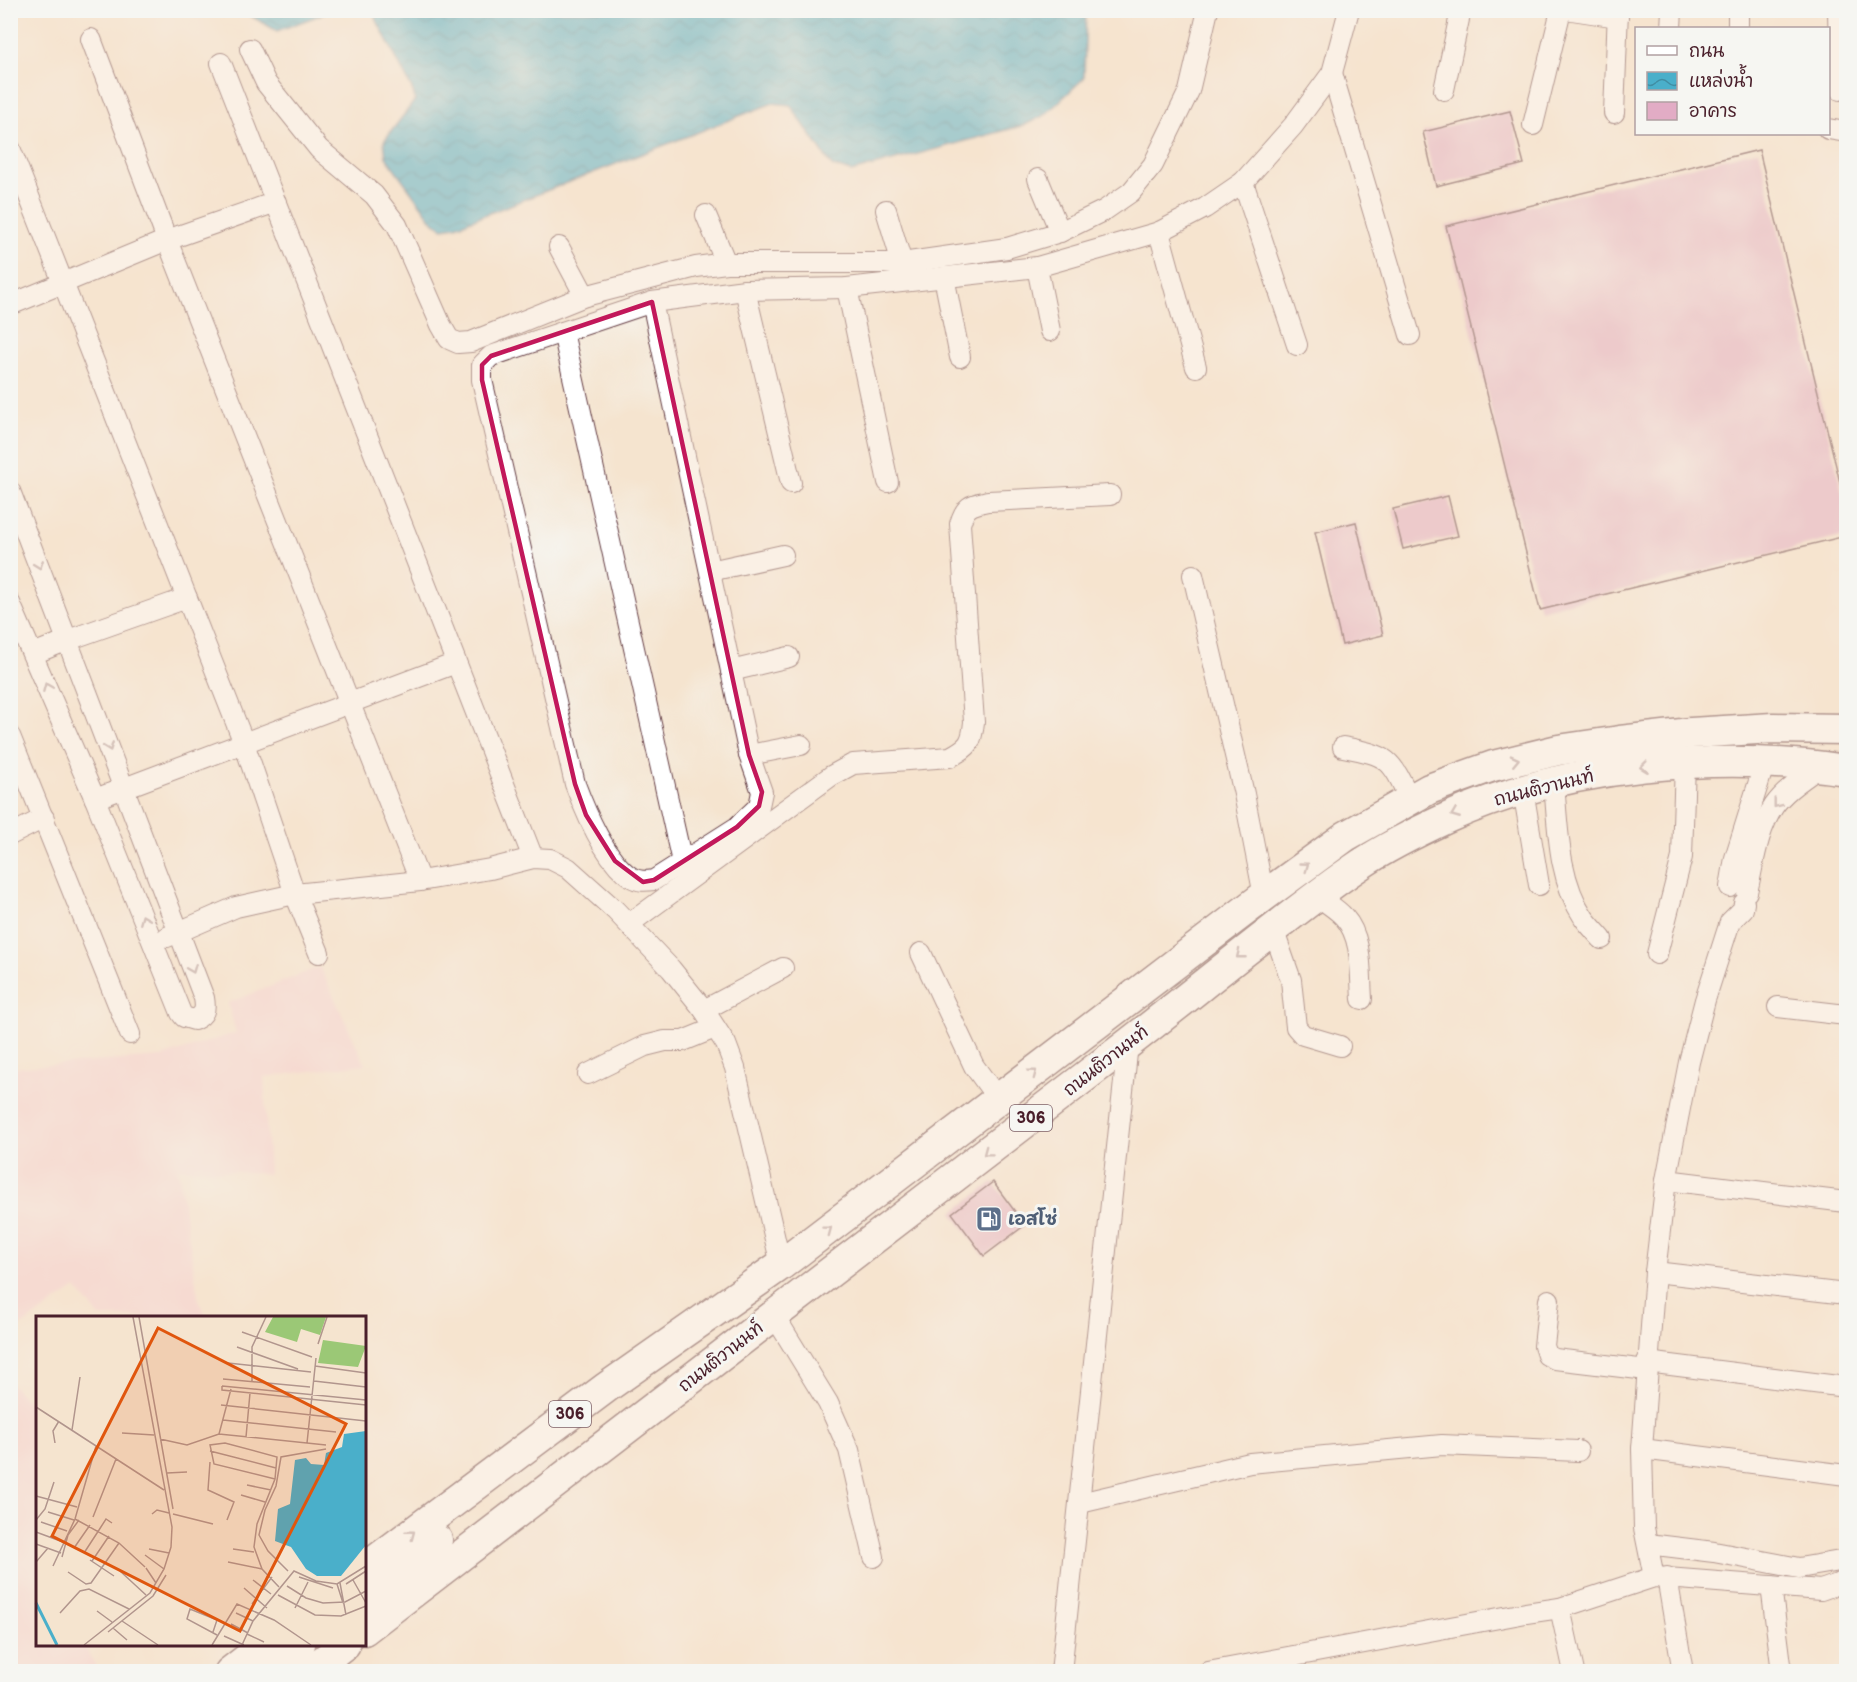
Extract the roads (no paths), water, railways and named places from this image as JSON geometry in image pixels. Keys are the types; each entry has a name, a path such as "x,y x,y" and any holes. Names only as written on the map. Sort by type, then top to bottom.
{"main road":[{"name":"ถนนติวานนท์","path":"366,1567 607,1386 781,1265 1264,896 1346,836 1429,789 1493,766 1558,750 1691,734 1773,729 1846,729"},
{"name":"ถนนติวานนท์","path":"366,1628 612,1442 774,1314 1128,1044 1273,929 1364,862 1445,819 1507,794 1554,783 1627,769 1685,762 1765,762 1834,768"},
{"name":"306","path":"366,1594 528,1471 781,1265"},
{"path":"230,1671 263,1646"},
{"path":"265,1671 297,1646"},
{"path":"309,1671 342,1646"}],"street":[{"path":"250,49 267,83 319,149 374,195 398,225 441,326 449,339 458,343 471,342 585,296 696,267 726,263 902,262 1007,248 1060,232 1105,210 1131,192 1153,165 1189,91 1208,10"},
{"path":"652,302 749,755 762,792 759,806 737,827 654,880 643,882 631,877 615,861 586,814 574,784 482,380 482,365 491,356 652,302 746,290 847,288 1037,267 1159,232 1205,208 1243,182 1293,126 1332,73 1349,10"},
{"path":"1444,90 1461,10"},
{"path":"1533,125 1561,10"},
{"path":"1572,10 1618,14 1614,113"},
{"path":"1671,27 1672,10"},
{"path":"1738,10 1738,27"},
{"path":"1838,10 1840,90"},
{"path":"91,39 167,240 420,880"},
{"path":"221,63 533,858"},
{"path":"1332,73 1410,335"},
{"path":"1830,129 1846,132"},
{"path":"10,148 244,743 295,894 319,953"},
{"path":"1038,179 1060,232"},
{"path":"1243,182 1297,345"},
{"path":"10,305 167,240 276,202"},
{"path":"885,210 902,262"},
{"path":"706,215 726,263"},
{"path":"1159,232 1196,367"},
{"path":"559,247 585,296"},
{"path":"1037,267 1050,331"},
{"path":"944,277 960,357"},
{"path":"847,288 888,482"},
{"path":"746,290 791,483"},
{"path":"563,332 682,862"},
{"path":"10,491 204,998 206,1008 203,1014 194,1020 184,1017 181,1013 95,799 10,603"},
{"path":"629,924 831,776 854,764 950,757 963,750 972,740 974,722 960,524 963,512 972,505 988,501 1110,495"},
{"path":"710,571 783,555"},
{"path":"1193,575 1244,794 1264,896"},
{"path":"33,654 187,598"},
{"path":"731,671 789,657"},
{"path":"95,799 456,663"},
{"path":"10,736 130,1034"},
{"path":"749,755 801,745"},
{"path":"1343,747 1380,755 1392,765 1410,800"},
{"path":"1657,954 1682,857 1685,762"},
{"path":"1683,1671 1661,1577 1644,1528 1642,1449 1655,1272 1666,1180 1689,1062 1737,895 1765,762"},
{"path":"1748,849 1775,805 1791,788 1834,768"},
{"path":"1554,783 1564,871 1572,895 1584,918 1602,939"},
{"path":"1522,790 1539,885"},
{"path":"10,835 44,818"},
{"path":"153,943 237,907 295,894 420,880 490,869 533,858 550,859 568,868 629,924 671,969 704,1010 726,1044 735,1068 781,1265"},
{"path":"1318,896 1344,916 1353,931 1358,948 1362,999"},
{"path":"1273,929 1291,980 1296,1027 1303,1035 1340,1046"},
{"path":"921,953 974,1066 998,1099"},
{"path":"704,1010 783,968"},
{"path":"1778,1007 1846,1015"},
{"path":"588,1074 645,1046 665,1041 683,1041 715,1028"},
{"path":"1061,1671 1128,1044"},
{"path":"1666,1180 1846,1202"},
{"path":"1655,1272 1846,1294"},
{"path":"1549,1300 1544,1346 1546,1355 1555,1359 1647,1366 1846,1387"},
{"path":"774,1314 828,1403 849,1449 874,1557"},
{"path":"1080,1503 1250,1463 1442,1445 1578,1451"},
{"path":"1642,1449 1846,1474"},
{"path":"1648,1544 1714,1552 1799,1568 1846,1560"},
{"path":"1208,1671 1308,1662 1526,1613 1560,1608 1661,1577 1821,1590 1846,1581"},
{"path":"1771,1586 1782,1671"},
{"path":"1560,1608 1574,1671"}],"water":[{"path":"245,11 331,11 277,31"},
{"path":"372,11 1086,11 1084,78 1045,115 1025,125 851,172 832,166 790,105 773,103 456,226 443,228 434,223 386,157 384,141 415,100 413,91"}],"place":[{"name":"เอสโซ่","path":"989,1219"}]}
